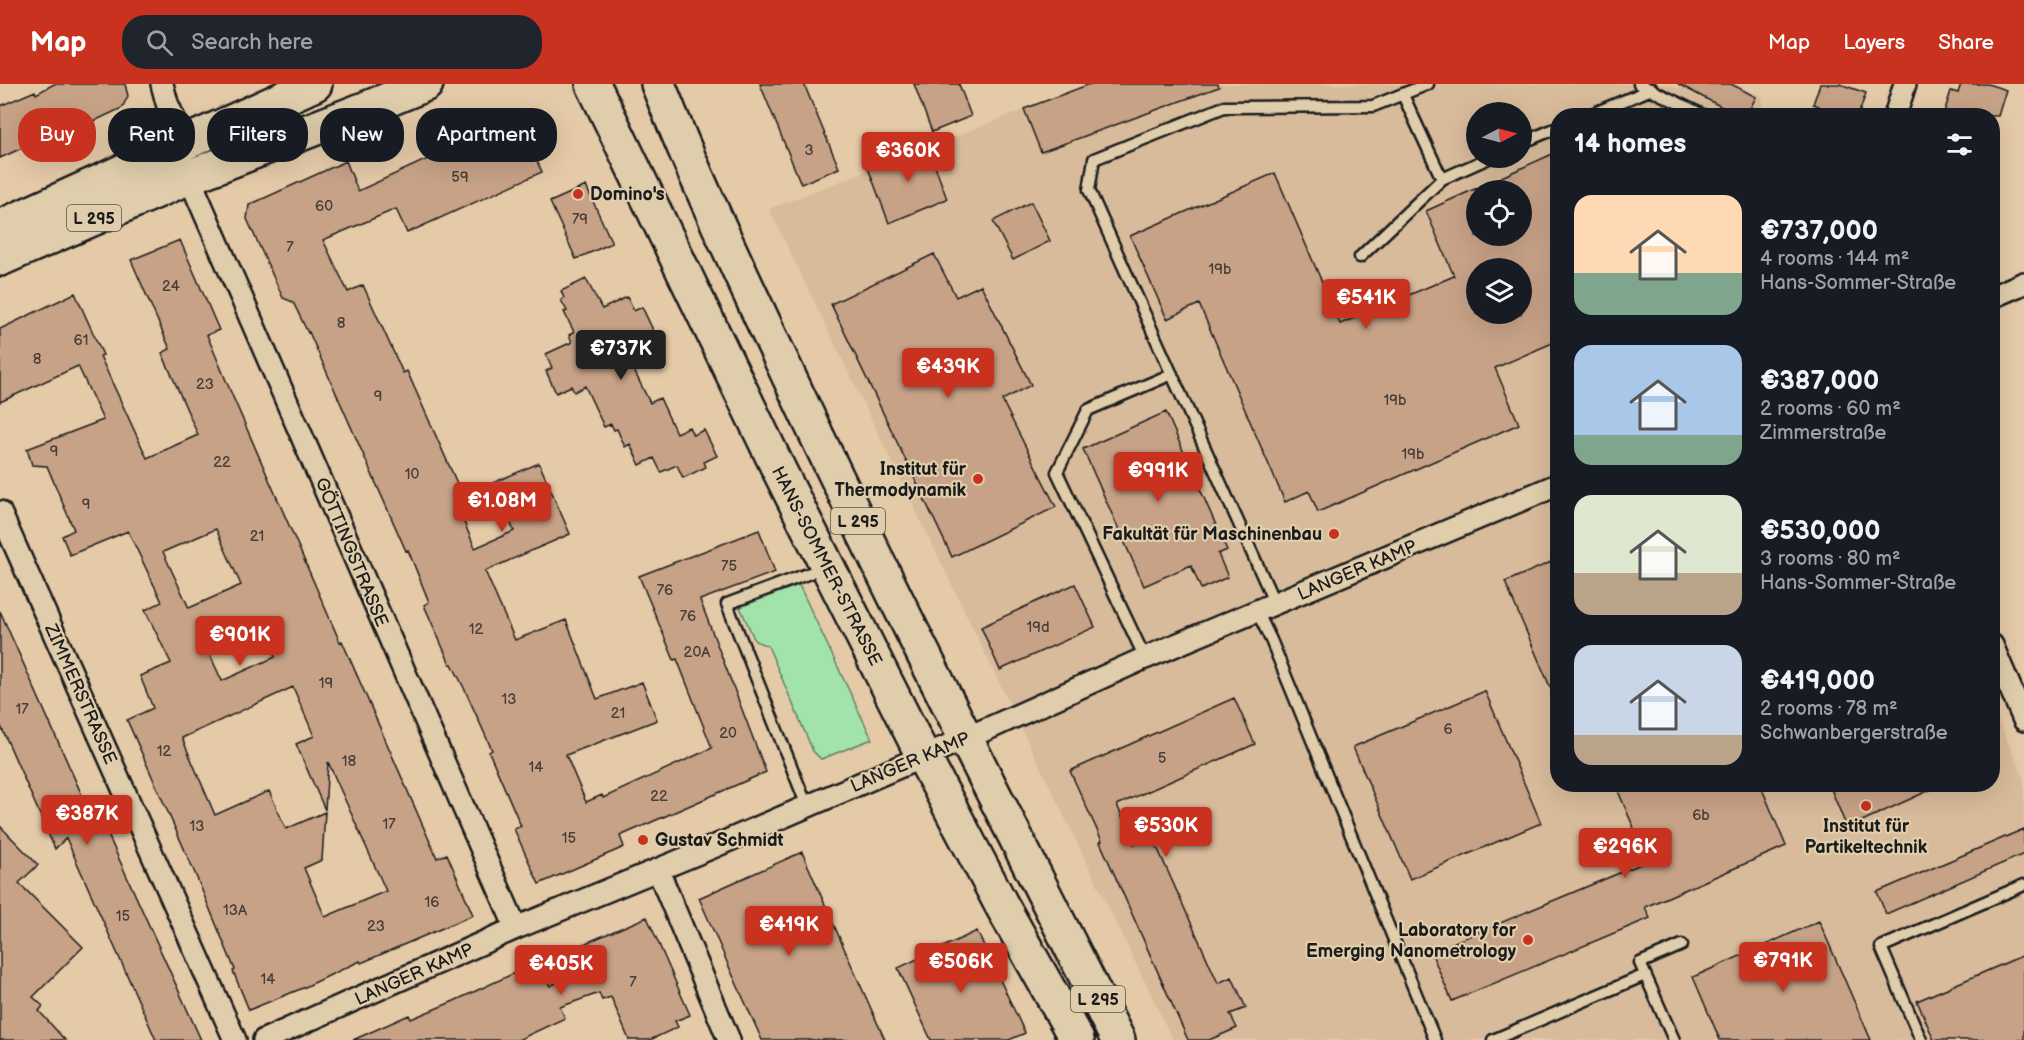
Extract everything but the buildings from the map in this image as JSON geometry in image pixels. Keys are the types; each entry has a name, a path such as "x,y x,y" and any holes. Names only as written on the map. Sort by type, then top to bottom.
{"main road":[{"name":"L 295","path":"195,138 315,84"},
{"name":"L 295","path":"0,260 189,177 426,84"},
{"name":"HANS-SOMMER-STRASSE","path":"593,84 780,472 923,756 1001,904 1077,1040"},
{"name":"L 295","path":"658,84 744,280 826,455 1118,1040"},
{"name":"L 295","path":"0,226 143,162"}],"street":[{"path":"162,84 169,108"},
{"path":"1898,108 1905,84"},
{"name":"GÖTTINGSTRASSE","path":"189,177 516,928"},
{"path":"2000,294 2024,283"},
{"name":"LANGER KAMP","path":"264,1040 516,928 658,870 966,738 1145,658 1550,488"},
{"name":"ZIMMERSTRASSE","path":"0,512 235,1040"},
{"path":"2000,664 2024,720"},
{"path":"658,870 729,1040"}],"lane":[{"path":"1428,84 1373,106 1224,107 1094,159 1089,190 1172,374 1266,607 1271,640 1436,1040"},
{"path":"1639,84 1689,108"},
{"path":"1606,108 1652,89"},
{"path":"1403,95 1442,179"},
{"path":"1532,138 1550,131"},
{"path":"1360,257 1442,179 1467,168"},
{"path":"1145,658 1057,472 1088,410 1172,374"},
{"path":"807,806 727,604 810,573"},
{"path":"1921,1040 1881,947 2024,885"},
{"path":"1674,1040 1640,963 1683,945"},
{"path":"1493,1040 1645,975"}],"shaded area":[{"path":"1090,84 1668,84 1679,89 1683,84 1736,84 1762,97 1763,108 1550,108 1550,792 2000,792 2000,724 2024,779 2024,1040 1173,1040 769,209"}],"green space":[{"path":"799,585 872,739 821,759 813,751 768,646 755,641 740,607"}],"place":[{"name":"Domino's","path":"578,194"},
{"name":"Institut für Thermodynamik","path":"978,479"},
{"name":"Fakultät für Maschinenbau","path":"1334,534"},
{"name":"Institut für Partikeltechnik","path":"1866,806"},
{"name":"Gustav Schmidt","path":"643,840"},
{"name":"Laboratory for Emerging Nanometrology","path":"1528,940"}]}
